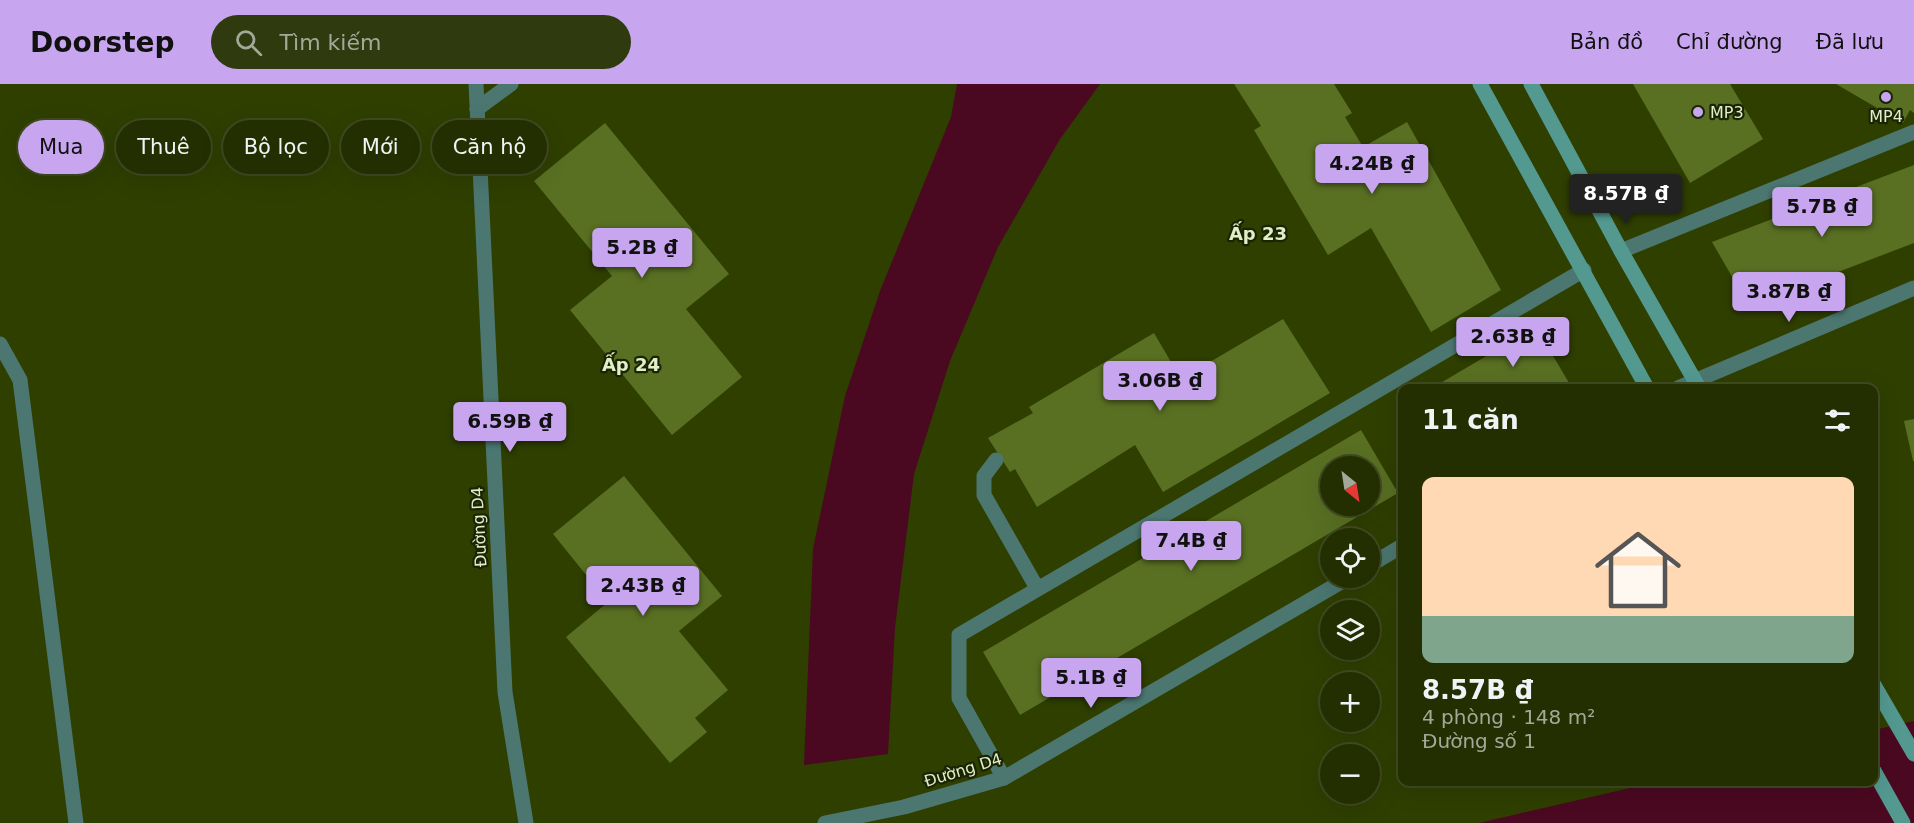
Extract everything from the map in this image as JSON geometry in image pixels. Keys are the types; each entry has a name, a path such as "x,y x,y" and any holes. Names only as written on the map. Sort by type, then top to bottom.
{"street":[{"name":"Đường D4","path":"476,84 505,692 526,823"},
{"path":"477,109 511,84"},
{"path":"1480,84 1645,384"},
{"path":"1531,84 1621,251 1696,384"},
{"path":"1621,251 1914,132"},
{"path":"1004,778 959,698 959,635 1584,270"},
{"path":"1699,384 1914,288"},
{"path":"0,344 20,380 76,823"},
{"path":"996,460 984,476 984,495 1036,588"},
{"path":"1380,559 1398,548"},
{"name":"Đường D4","path":"825,823 904,807 1004,778 1331,588"},
{"path":"1878,692 1914,754"},
{"path":"1878,778 1903,823"}],"shaded area":[{"path":"957,84 1100,84 1060,139 998,247 950,361 914,474 895,628 888,754 804,765 813,549 845,396 880,291 951,117"},
{"path":"1914,721 1914,823 1479,823 1639,786 1878,786 1878,729"}],"building":[{"path":"1234,84 1334,84 1352,113 1345,117 1363,147 1407,122 1501,290 1431,332 1371,228 1328,255 1254,130 1261,126"},
{"name":"MP3","path":"1633,84 1730,84 1763,139 1690,183"},
{"name":"MP4","path":"1836,84 1914,84 1914,113 1910,110 1903,123"},
{"path":"605,123 729,274 686,309 742,377 672,435 570,310 612,276 534,181 543,174 547,174 547,170"},
{"path":"1914,165 1914,243 1749,306 1712,242"},
{"path":"1283,319 1330,393 1163,492 1135,445 1037,507 1015,469 1010,472 988,438 1033,413 1029,407 1154,333 1181,379"},
{"path":"1536,327 1570,384 1439,384"},
{"path":"1914,419 1914,461 1913,461 1904,421"},
{"path":"1361,430 1376,456 1320,456 1320,516 1359,516 1338,528 1320,528 1320,539 1020,715 983,652"},
{"path":"1380,462 1398,493 1380,504"},
{"path":"624,476 722,596 679,631 728,690 695,718 707,732 670,763 566,637 608,602 553,534"}],"place":[{"name":"MP4","path":"1886,97"},
{"name":"MP3","path":"1698,112"}],"district":[{"name":"Ấp 23","path":"1258,233"},
{"name":"Ấp 24","path":"631,364"}]}
